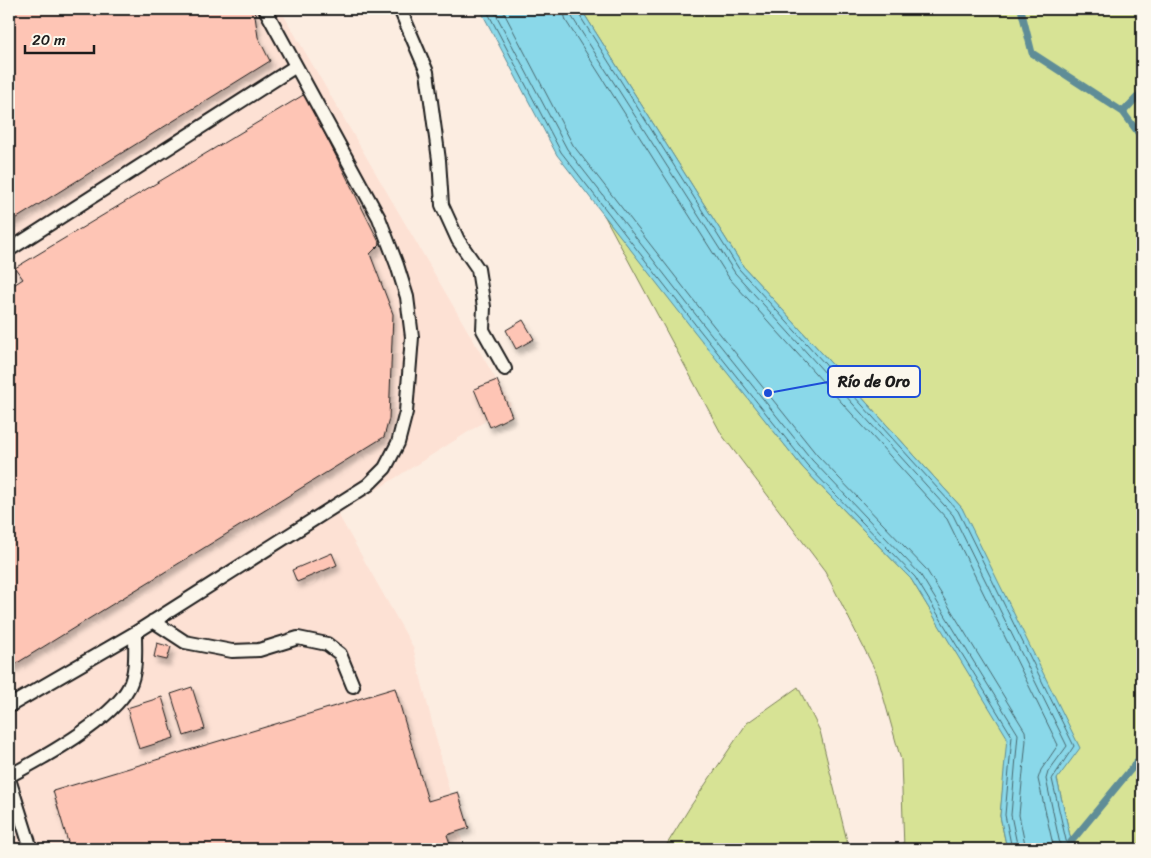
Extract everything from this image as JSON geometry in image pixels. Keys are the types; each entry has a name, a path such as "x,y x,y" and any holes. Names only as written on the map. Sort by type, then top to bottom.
{"lane":[{"path":"9,706 135,633 368,484 385,468 398,443 406,412 412,336 407,297 379,218 265,9"},
{"path":"400,9 427,72 439,160 442,205 458,240 478,269 484,307 483,330 505,369"},
{"path":"9,250 296,66"},
{"path":"154,621 185,642 232,651 259,650 298,638 327,644 340,654 353,686"},
{"path":"31,849 9,778 79,734 118,703 130,686 135,662 135,633"}],"shaded area":[{"path":"9,9 280,9 511,405 338,514 413,647 464,849 9,849"}],"green space":[{"path":"581,9 1142,9 1142,849 1073,849 1057,779 962,508 743,266"},
{"path":"604,215 803,468 911,579 1008,737 1000,816 1007,849 904,849 901,760 877,674 825,571 722,435"},
{"path":"798,687 820,731 849,849 664,849 747,723"}],"water":[{"path":"480,9 581,9 743,266 962,508 1080,748 1057,779 1073,849 1007,849 1000,816 1007,737 911,579 803,468 557,155"}],"building":[{"path":"254,9 258,37 270,61 9,223 9,10"},
{"path":"305,94 380,244 370,254 393,314 389,419 384,437 9,668 9,288 23,279 15,268"},
{"path":"523,320 534,339 516,349 506,330"},
{"path":"497,380 512,416 490,427 474,389"},
{"path":"332,553 337,565 297,582 292,570"},
{"path":"157,643 171,647 167,660 154,657"},
{"path":"192,687 205,729 184,736 171,694"},
{"path":"395,688 428,801 458,792 469,828 447,835 452,849 70,849 53,791"},
{"path":"162,697 174,738 139,749 127,708"}],"waterway":[{"path":"1021,9 1032,53 1123,112 1142,138"},
{"path":"1123,112 1142,92"},
{"path":"1068,849 1071,842 1142,756"}],"place":[{"name":"Río de Oro","path":"768,393"}]}
